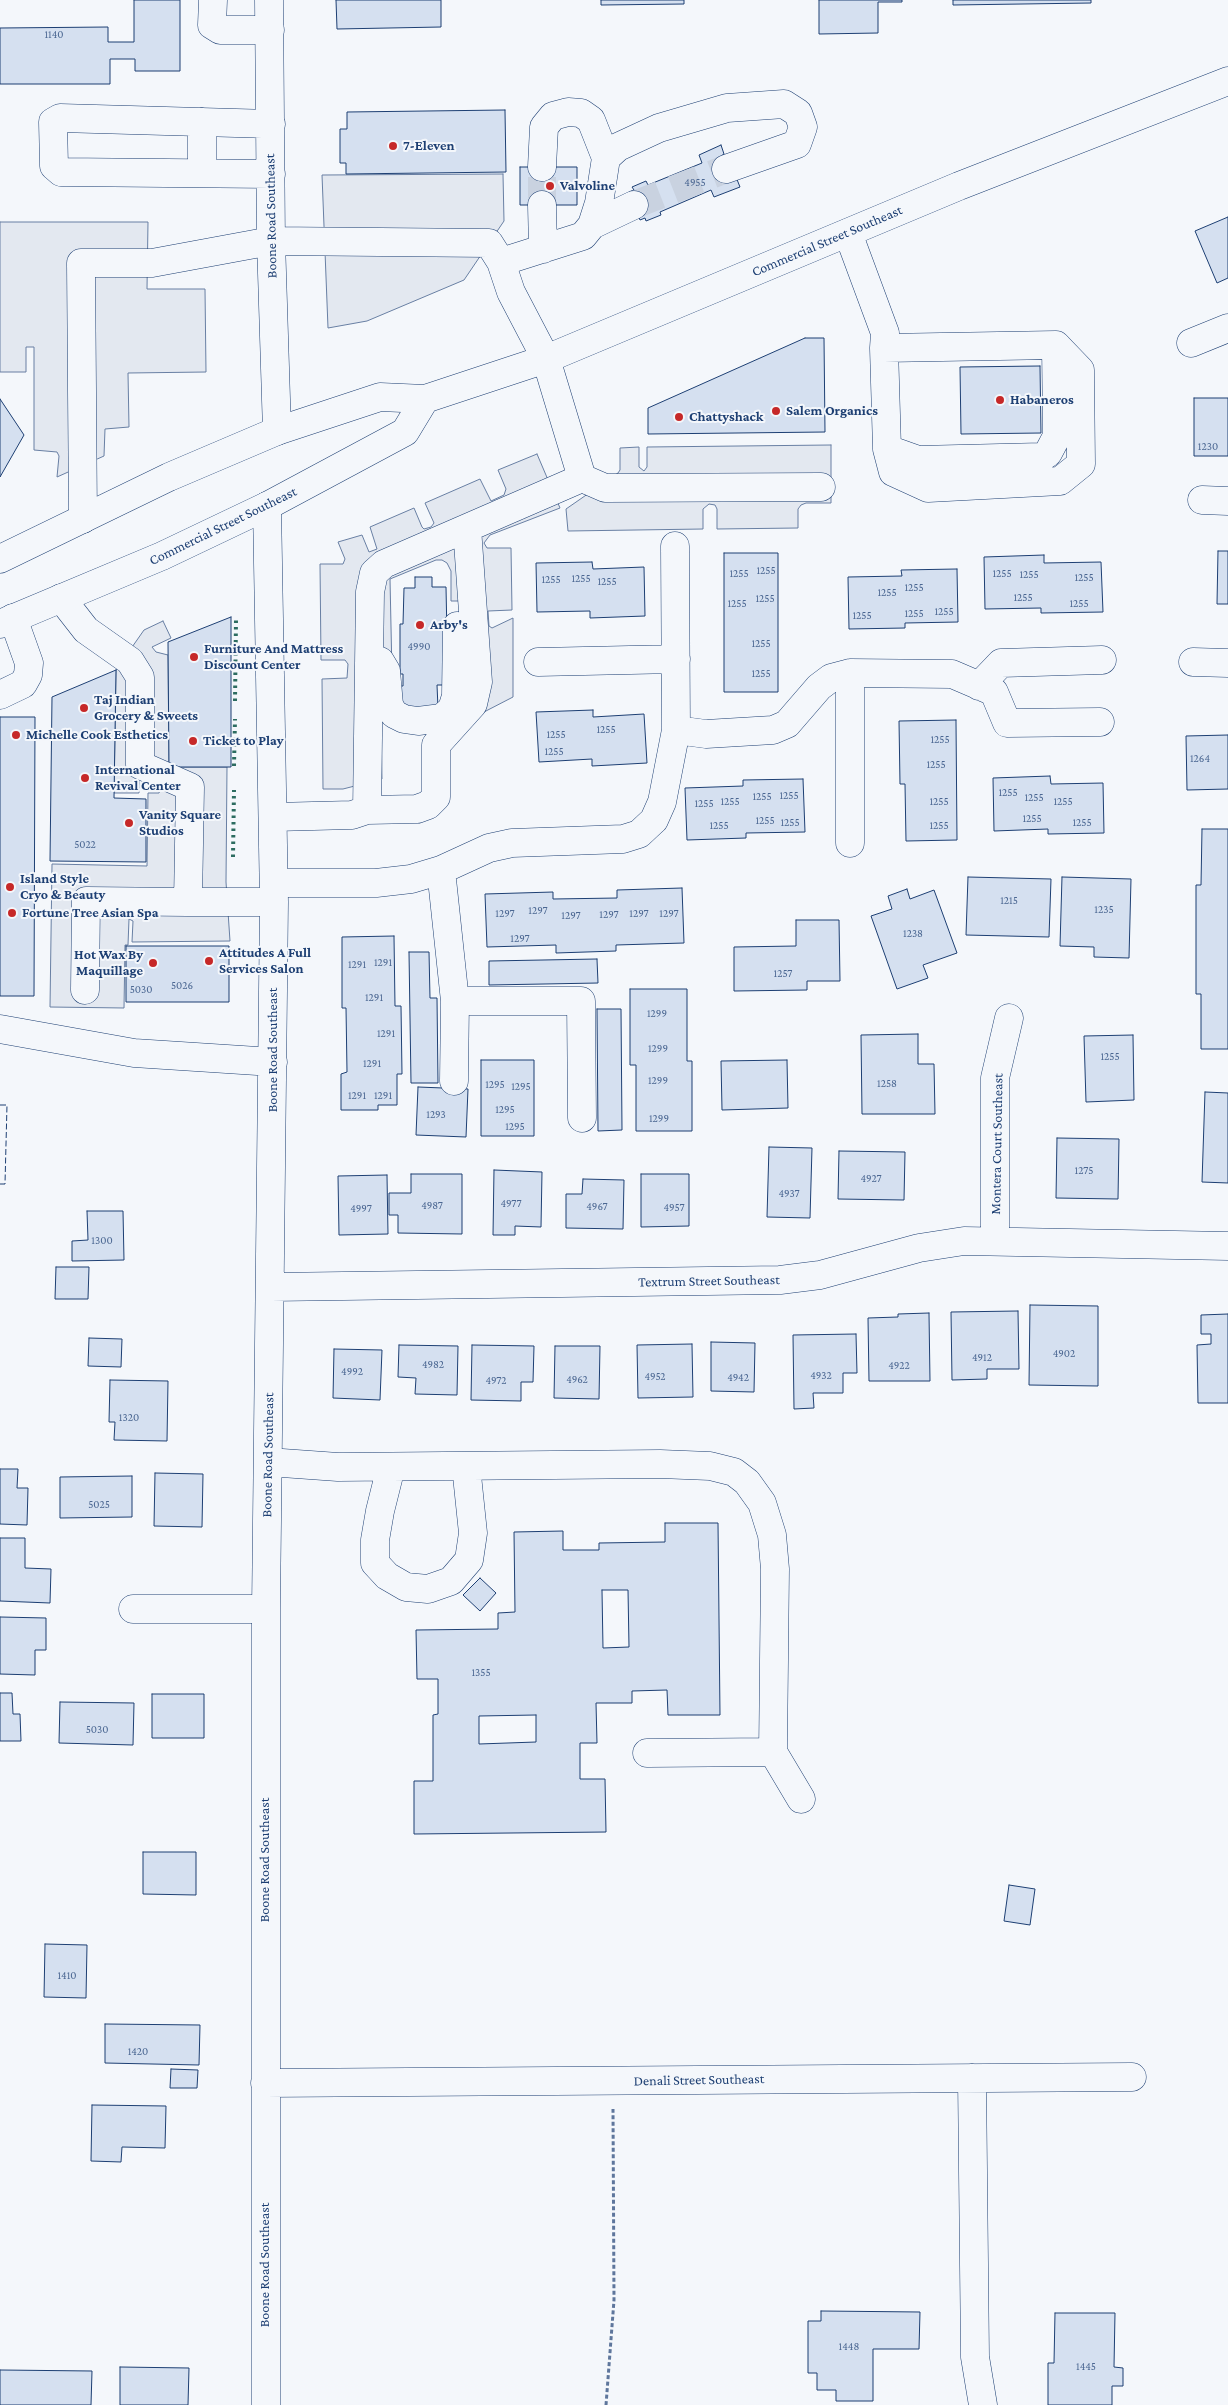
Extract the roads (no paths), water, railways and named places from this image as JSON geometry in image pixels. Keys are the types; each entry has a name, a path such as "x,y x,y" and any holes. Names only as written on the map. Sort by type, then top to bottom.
{"street":[{"path":"212,0 212,25 220,30 270,30"},
{"name":"Boone Road Southeast","path":"269,0 271,241 277,431"},
{"name":"Commercial Street Southeast","path":"6,553 84,519 169,477 277,431 380,397 425,399 546,359 958,186 1228,81"},
{"path":"606,158 618,147 659,128 727,108 784,104 798,113 803,127 797,144 726,169"},
{"path":"501,262 583,236 592,224 599,203 606,158 591,120 582,114 568,112 553,116 544,127 542,167"},
{"path":"270,124 60,118 53,122 54,166 61,172 270,174"},
{"path":"202,122 202,173"},
{"path":"542,205 543,249"},
{"path":"592,224 634,205"},
{"path":"848,232 885,333 884,348 887,449 893,472 928,488 1060,482 1081,464 1080,370 1056,345 884,348"},
{"path":"84,519 80,263 152,263 271,241 489,243 501,262 512,292 546,359 582,478"},
{"path":"1191,342 1228,328"},
{"name":"Commercial Street Southeast","path":"7,621 162,556 267,506 405,432 425,399"},
{"path":"367,810 370,592 374,573 384,564 582,478 605,488 822,487"},
{"name":"Boone Road Southeast","path":"266,2405 266,1609 274,1062 274,817 267,506"},
{"path":"274,817 352,815 367,810 417,809 428,805 436,797 436,745 473,704 478,682 467,528"},
{"path":"85,990 86,901 188,902 411,879 441,870 489,848 512,843 623,839 639,834 654,820 662,802 676,730 674,546"},
{"path":"369,642 386,671 389,705 394,714 404,719 418,721 442,718 452,709 456,696 457,604 470,571"},
{"path":"61,598 86,630 130,661 140,678 140,764 190,787 188,902"},
{"path":"0,695 23,684 28,675 29,663 7,621"},
{"path":"538,662 676,659"},
{"path":"979,686 1001,663 1102,660"},
{"path":"1193,662 1228,663"},
{"path":"676,730 706,734 774,730 787,724 819,687 831,678 850,673 952,674 994,692 1007,723 1100,722"},
{"path":"850,673 850,843"},
{"path":"441,870 455,1001 454,1081"},
{"path":"455,1001 580,1000 582,1118"},
{"name":"Montera Court Southeast","path":"995,1240 995,1078 1009,1018"},
{"path":"0,1029 134,1053 274,1062"},
{"name":"Textrum Street Southeast","path":"271,1287 780,1280 820,1275 919,1248 995,1240 1228,1246"},
{"path":"268,1462 338,1467 660,1464 710,1466 734,1472 748,1482 762,1503 772,1535 775,1570 774,1752 801,1799"},
{"path":"392,1467 380,1511 375,1540 375,1563 387,1576 406,1587 428,1589 451,1581 469,1560 473,1533 466,1466"},
{"path":"133,1610 266,1609"},
{"path":"647,1753 774,1752"},
{"name":"Denali Street Southeast","path":"265,2083 1132,2077"},
{"path":"972,2078 975,2357 983,2405"}],"tunnel":[{"path":"542,167 542,205"},
{"path":"634,205 726,169"}],"place":[{"name":"7-Eleven","path":"393,146"},
{"name":"Valvoline","path":"550,186"},
{"name":"Habaneros","path":"1000,400"},
{"name":"Salem Organics","path":"776,411"},
{"name":"Chattyshack","path":"679,417"},
{"name":"Arby's","path":"420,625"},
{"name":"Furniture And Mattress Discount Center","path":"194,657"},
{"name":"Taj Indian Grocery & Sweets","path":"84,708"},
{"name":"Michelle Cook Esthetics","path":"16,735"},
{"name":"Ticket to Play","path":"193,741"},
{"name":"International Revival Center","path":"85,778"},
{"name":"Vanity Square Studios","path":"129,823"},
{"name":"Island Style Cryo & Beauty","path":"10,887"},
{"name":"Fortune Tree Asian Spa","path":"12,913"},
{"name":"Attitudes A Full Services Salon","path":"209,961"},
{"name":"Hot Wax By Maquillage","path":"153,963"}]}
